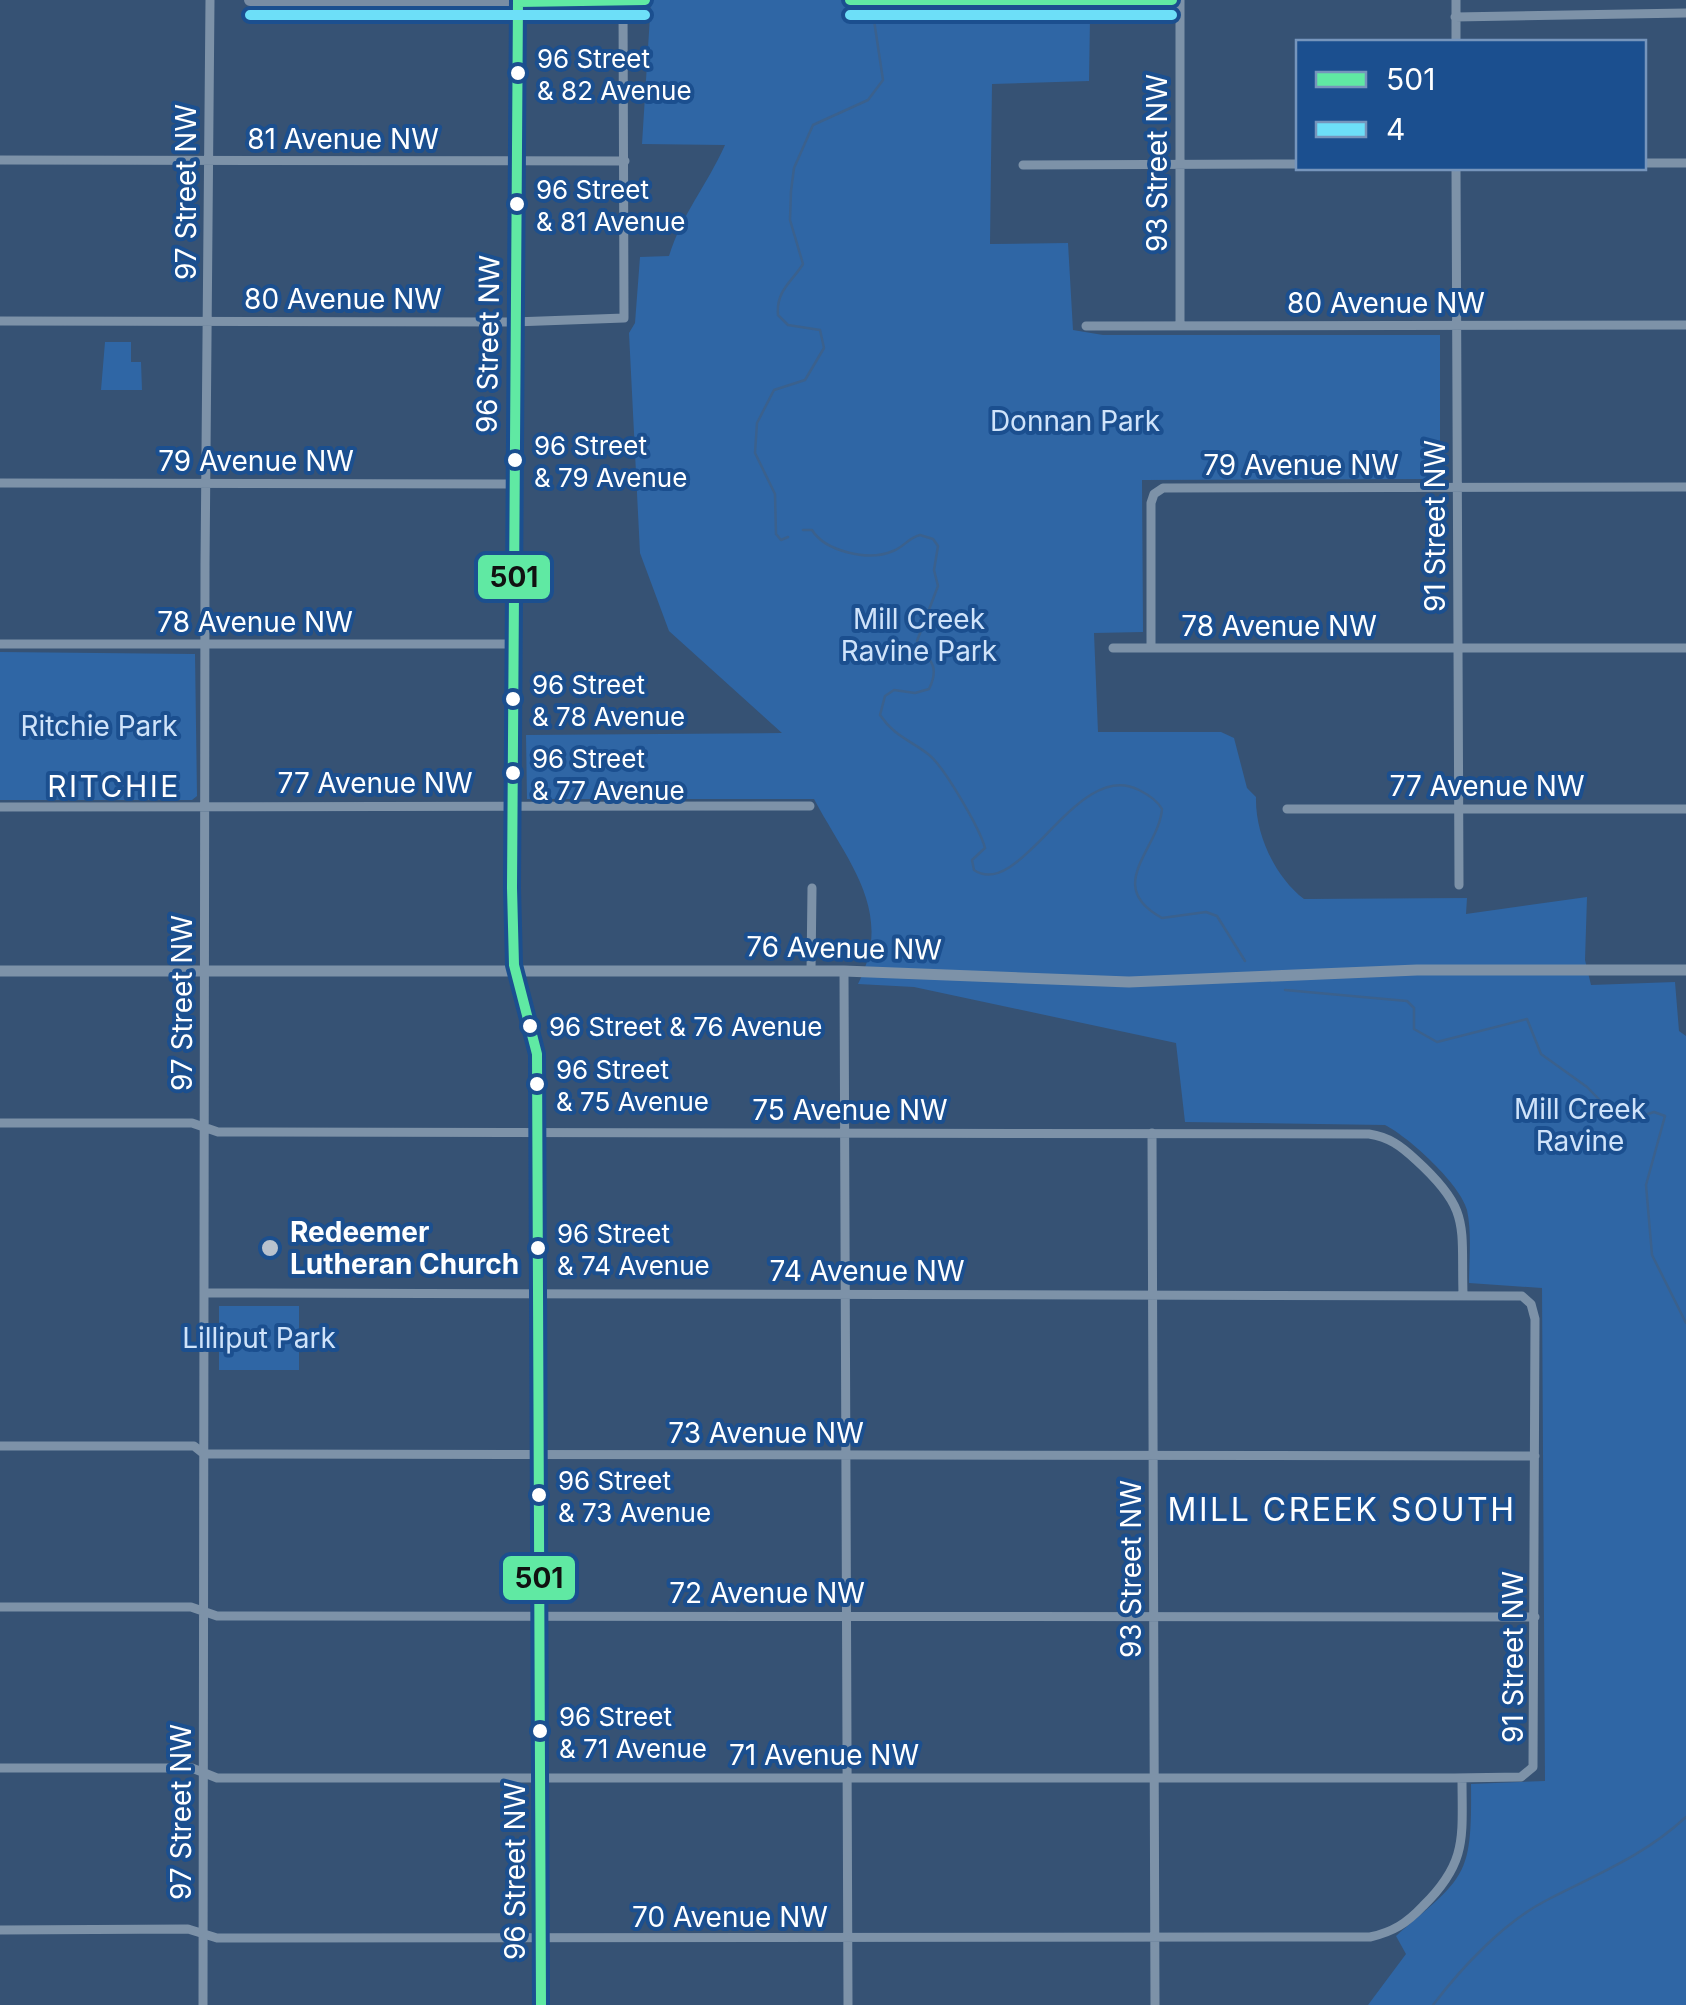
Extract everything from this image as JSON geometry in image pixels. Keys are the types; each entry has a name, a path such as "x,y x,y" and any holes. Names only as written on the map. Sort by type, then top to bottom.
{"main road":[{"path":"250,0 646,0"},
{"path":"850,0 1172,0"}],"street":[{"name":"97 Street NW","path":"204,2005 204,806 210,0"},
{"path":"623,0 626,161"},
{"name":"93 Street NW","path":"1180,0 1180,326"},
{"path":"1456,0 1456,40"},
{"name":"96 Street NW","path":"518,1 511,484 512,805 515,971 537,1046 541,2005"},
{"path":"1456,16 1686,12"},
{"name":"81 Avenue NW","path":"0,160 626,161"},
{"name":"80 Avenue NW","path":"0,321 514,322 624,318 626,161"},
{"path":"1646,163 1686,163"},
{"path":"1022,165 1296,164"},
{"name":"91 Street NW","path":"1456,170 1459,884"},
{"name":"80 Avenue NW","path":"1086,326 1686,325"},
{"name":"79 Avenue NW","path":"0,483 511,484"},
{"name":"79 Avenue NW","path":"1151,648 1151,503 1156,492 1686,487"},
{"name":"78 Avenue NW","path":"0,644 511,644"},
{"name":"78 Avenue NW","path":"1113,648 1686,648"},
{"name":"77 Avenue NW","path":"0,807 810,806"},
{"name":"77 Avenue NW","path":"1287,809 1686,809"},
{"path":"811,971 812,888"},
{"name":"76 Avenue NW","path":"0,971 844,971 1166,982 1417,970 1686,970"},
{"path":"844,971 848,2005"},
{"name":"75 Avenue NW","path":"0,1123 192,1124 218,1132 1361,1133 1398,1144 1456,1201 1463,1294"},
{"name":"93 Street NW","path":"1152,1133 1155,2005"},
{"name":"74 Avenue NW","path":"205,1293 1516,1294 1528,1300"},
{"name":"91 Street NW","path":"1528,1300 1535,1319 1536,1757 1528,1774"},
{"name":"73 Avenue NW","path":"0,1446 194,1446 204,1454 1534,1456"},
{"name":"72 Avenue NW","path":"0,1607 191,1607 217,1616 1535,1617"},
{"name":"71 Avenue NW","path":"0,1768 192,1768 217,1778 1462,1778 1528,1774"},
{"name":"70 Avenue NW","path":"0,1930 188,1929 217,1938 1370,1938 1398,1928 1444,1886 1461,1852 1462,1778"}],"green space":[{"name":"Mill Creek Ravine Park","path":"651,0 1024,0 1026,17 1090,18 1089,81 992,84 990,244 1068,243 1073,330 1103,335 1440,335 1440,479 1142,480 1143,632 1094,633 1098,732 1221,732 1234,738 1247,788 1256,797 1259,825 1269,854 1284,879 1304,899 1467,898 1466,914 1587,897 1585,960 1591,985 1675,982 1679,1031 1686,1036 1686,2005 1368,2005 1406,1954 1396,1936 1437,1900 1460,1873 1470,1839 1471,1784 1545,1781 1542,1288 1469,1283 1467,1210 1455,1188 1433,1163 1385,1125 1185,1122 1176,1043 914,987 858,984 872,933 869,910 853,866 814,799 527,799 526,735 782,733 669,631 640,553 629,333 635,323 640,257 669,256 725,145 642,144"},
{"path":"105,342 131,342 131,362 141,362 142,390 101,390"},
{"name":"Ritchie Park","path":"0,652 195,654 197,796 192,800 0,800"},
{"name":"Lilliput Park","path":"219,1306 299,1306 299,1370 219,1370"}],"waterway":[{"path":"788,537 781,540 776,534 775,494 755,453 757,423 774,390 805,380 824,348 820,330 788,325 778,315 782,293 803,264 790,220 794,168 813,125 868,100 883,80 872,7"},
{"path":"803,530 812,530 837,549 860,555 893,551 920,535 933,539 938,546 934,570 938,586 917,641 932,663 932,681 929,689 915,693 894,690 885,696 880,715 935,761 961,798 985,848 972,860 974,870 992,874 1011,866 1094,793 1116,785 1139,790 1162,809 1135,880 1145,906 1162,918 1206,912 1217,916 1245,961"},
{"path":"1285,990 1407,1001 1414,1008 1414,1029 1437,1042 1527,1019 1541,1054 1587,1087 1618,1119 1627,1121 1654,1112 1665,1116 1646,1185 1652,1255 1686,1323"},
{"path":"1433,2005 1470,1961 1515,1920 1637,1854 1686,1817"}],"transit line":[{"name":"501","path":"518,0 512,888 514,965 537,1054 541,2005"},
{"name":"501","path":"518,2 645,0"},
{"name":"501","path":"850,0 1172,0"},
{"name":"4","path":"250,15 645,15"},
{"name":"4","path":"850,15 1172,15"}],"place":[{"name":"96 Street & 82 Avenue","path":"518,73"},
{"name":"96 Street & 81 Avenue","path":"517,204"},
{"name":"96 Street & 79 Avenue","path":"515,460"},
{"name":"96 Street & 78 Avenue","path":"513,699"},
{"name":"96 Street & 77 Avenue","path":"513,773"},
{"name":"96 Street & 76 Avenue","path":"530,1026"},
{"name":"96 Street & 75 Avenue","path":"537,1084"},
{"name":"Redeemer Lutheran Church","path":"270,1248"},
{"name":"96 Street & 74 Avenue","path":"538,1248"},
{"name":"96 Street & 73 Avenue","path":"539,1495"},
{"name":"96 Street & 71 Avenue","path":"540,1731"}],"district":[{"name":"RITCHIE","path":"114,786"},
{"name":"MILL CREEK SOUTH","path":"1342,1509"}],"park label":[{"name":"Donnan Park","path":"1075,421"},
{"name":"Mill Creek Ravine","path":"1580,1125"}]}
